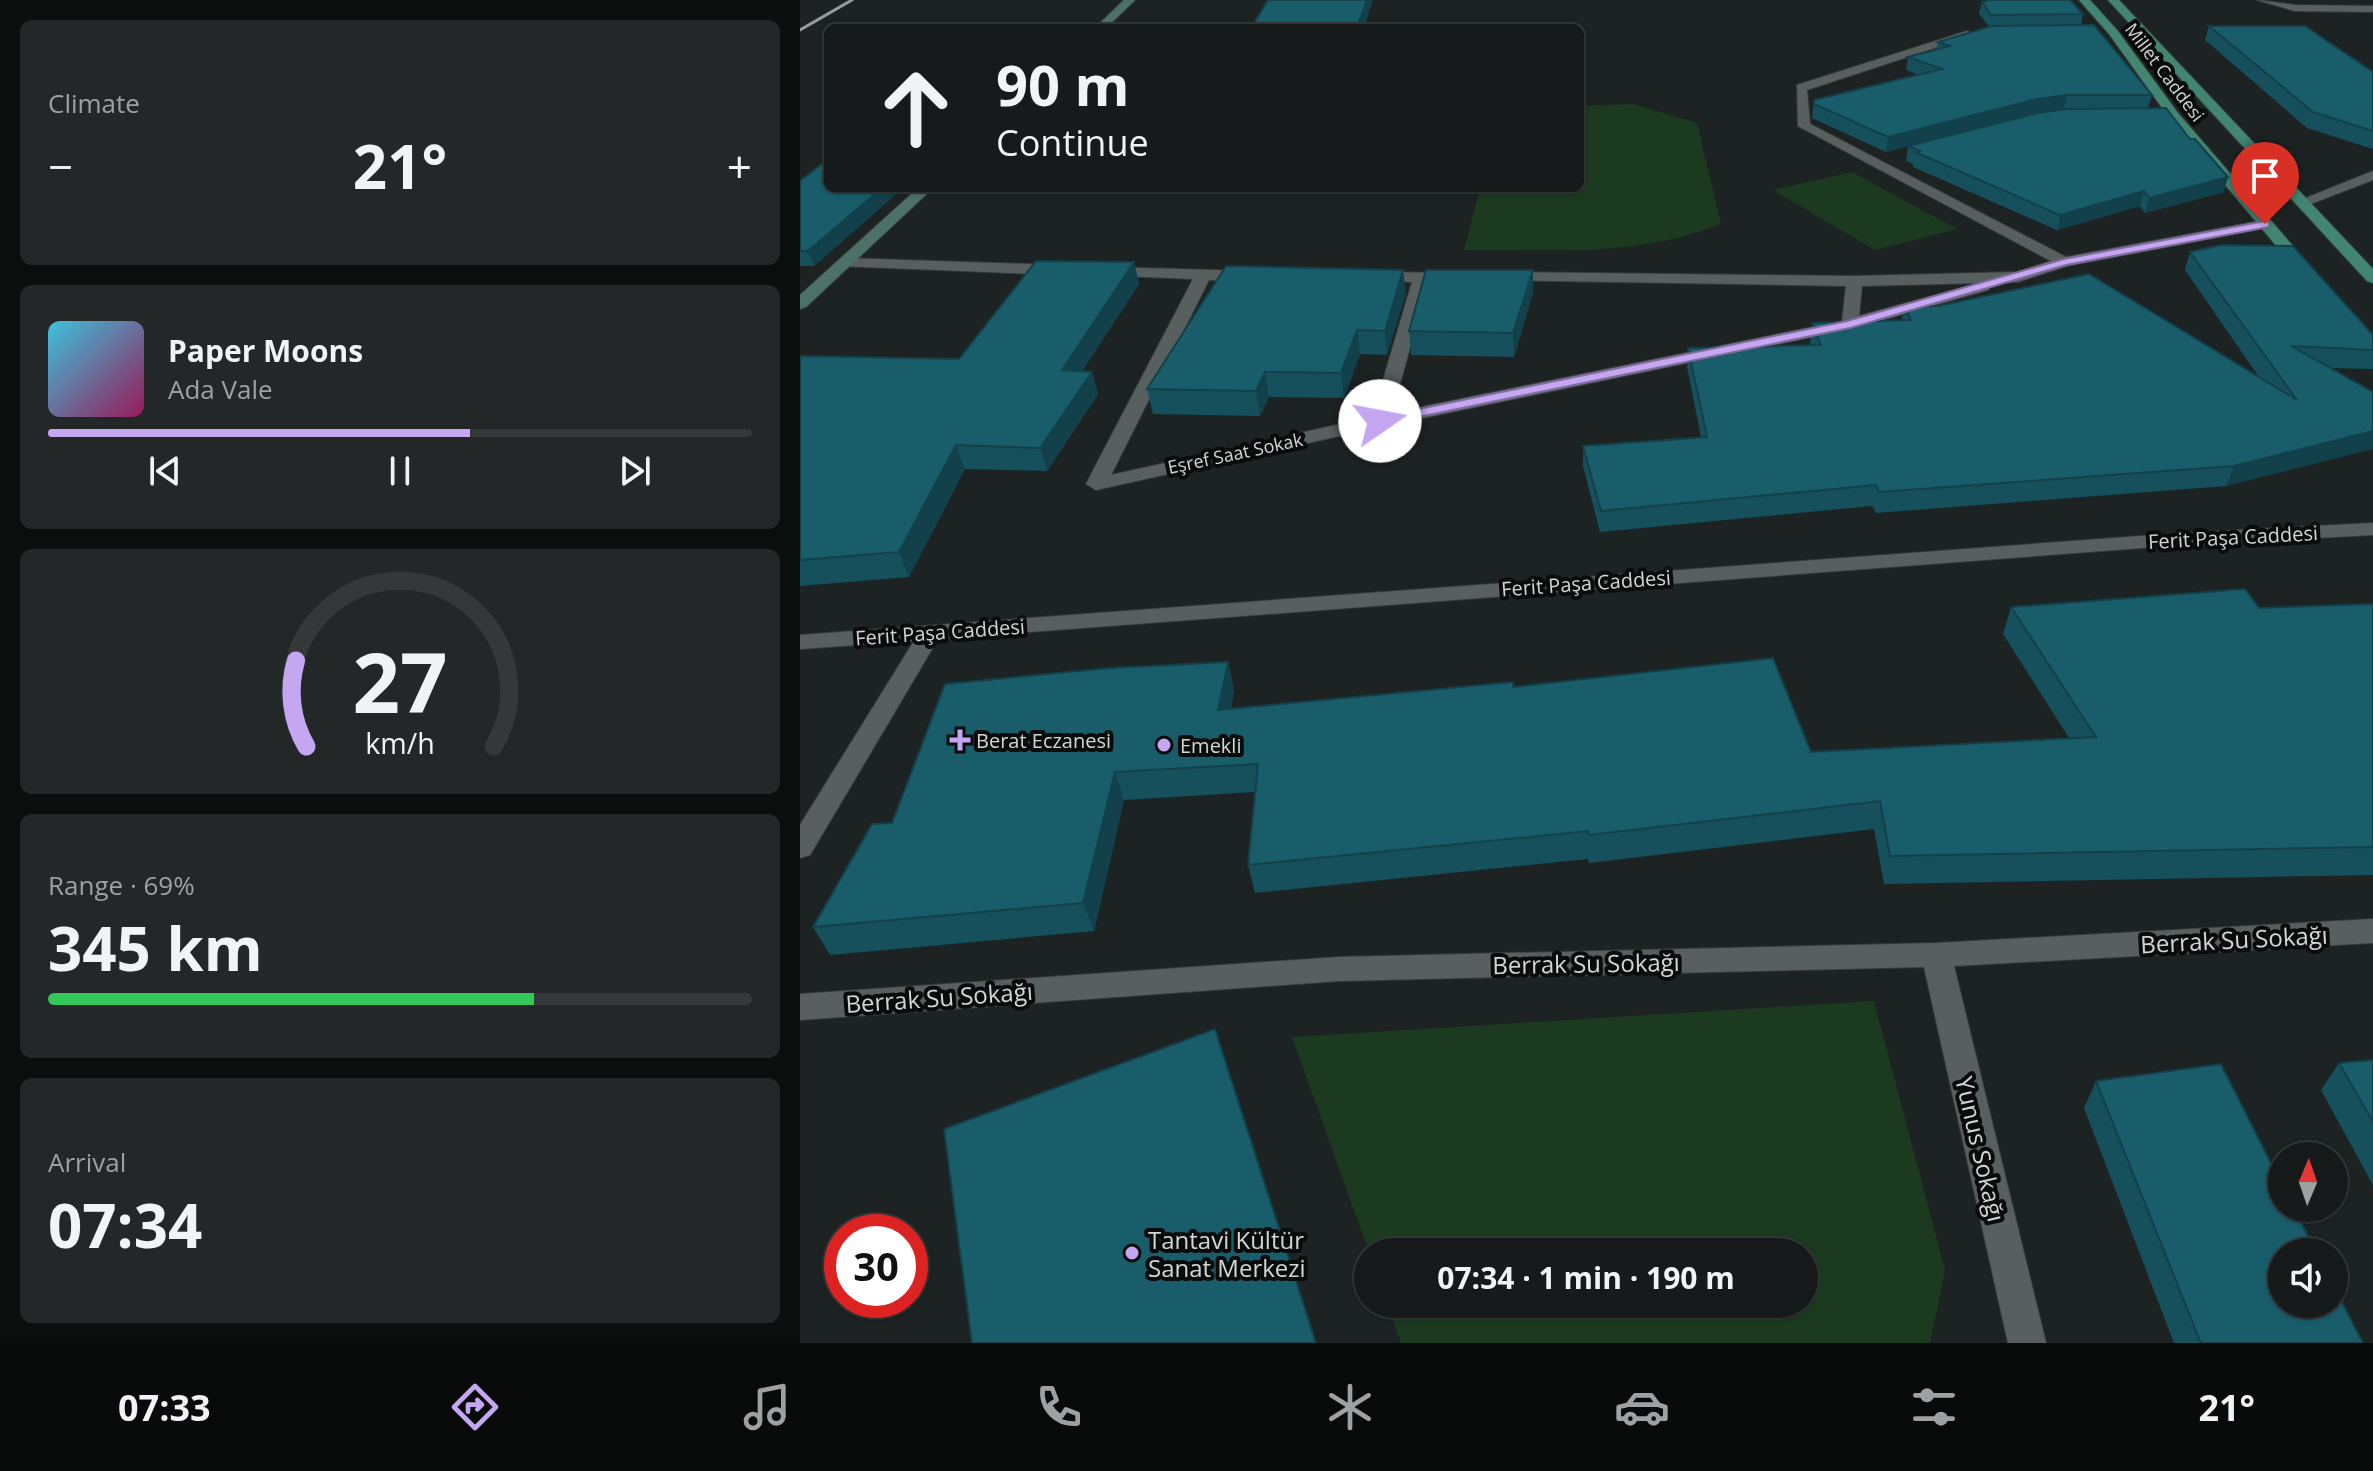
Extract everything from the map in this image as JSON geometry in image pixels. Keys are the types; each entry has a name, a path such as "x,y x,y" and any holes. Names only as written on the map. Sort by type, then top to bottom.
{"main road":[{"path":"1104,24 1130,0"},
{"name":"Millet Caddesi","path":"2084,0 2113,32 2168,116 2314,281"},
{"name":"Millet Caddesi","path":"2113,0 2373,278"},
{"path":"800,304 922,192"}],"street":[{"path":"2262,0 2295,8 2373,9"},
{"path":"2097,32 2113,32"},
{"path":"1988,33 1972,33 1902,53 1801,88 1804,126 2064,262"},
{"path":"1873,162 1887,158"},
{"path":"2303,202 2373,175"},
{"path":"1359,277 1854,281 2018,277 2064,262 2265,224"},
{"path":"845,263 1266,276"},
{"name":"Eşref Saat Sokak","path":"1203,275 1096,484 1380,421 1850,324 2018,277"},
{"path":"1380,421 1421,278"},
{"path":"1850,324 1854,281"},
{"name":"Ferit Paşa Caddesi","path":"800,642 2182,539 2373,529"},
{"path":"800,848 931,632"},
{"name":"Berrak Su Sokağı","path":"800,1007 1339,969 1936,955 2373,931"},
{"name":"Yunus Sokağı","path":"1936,955 2027,1343"}],"green space":[{"path":"1633,104 1697,123 1721,224 1690,235 1627,247 1464,250 1479,192 1584,192 1584,106"},
{"path":"1852,172 1957,229 1875,250 1773,190"},
{"path":"1874,1001 1945,1270 1930,1343 1401,1343 1392,1318 1818,1318 1818,1238 1364,1238 1292,1037"}],"building":[{"path":"1268,0 1367,0 1358,24 1253,24"},
{"path":"2070,0 2083,14 1991,15 1982,2"},
{"path":"2094,25 2152,95 2067,95 2037,99 1888,137 1814,104 1814,100 1942,69 1908,57 1950,46 1938,42 1992,26"},
{"path":"2209,26 2305,26 2373,72 2373,131 2313,112"},
{"path":"2166,108 2190,139 2195,139 2228,177 2149,198 2144,191 2060,215 1915,152 1920,151 1908,146 2038,113 2067,109"},
{"path":"824,162 824,192 877,192 808,251 800,251 800,181"},
{"path":"2222,245 2293,246 2373,335 2373,350 2291,346 2373,392 2373,431 2234,466 1879,492 1876,485 1601,511 1583,446 1707,437 1688,348 1821,345 1812,323 1911,320 1904,306 1938,306 2089,274 2297,400 2190,252"},
{"path":"1036,261 1134,262 1062,370 1092,372 1040,448 956,445 899,552 800,560 800,356 959,359"},
{"path":"1226,266 1403,270 1385,331 1357,330 1341,373 1265,372 1256,391 1147,389"},
{"path":"1426,270 1533,270 1513,333 1409,331"},
{"path":"2245,589 2259,608 2373,604 2373,847 1890,856 1880,801 1589,835 1588,831 1248,865 1258,764 1115,772 1083,903 813,927 872,824 892,823 945,684 1110,668 1228,662 1218,710 1513,682 1513,687 1773,658 1811,752 2096,737 2011,607"},
{"name":"Tantavi Kültür Sanat Merkezi","path":"1215,1029 1316,1343 972,1343 944,1129"},
{"path":"2373,1060 2373,1122 2339,1063"},
{"path":"2221,1064 2268,1157 2268,1222 2301,1222 2309,1238 2268,1238 2268,1318 2348,1318 2348,1314 2363,1343 2202,1343 2096,1081"}],"railway":[{"path":"800,30 852,0"}],"place":[{"name":"Berat Eczanesi","path":"960,740"},
{"name":"Emekli","path":"1164,745"},
{"name":"Tantavi Kültür Sanat Merkezi","path":"1132,1253"}],"route":[{"path":"1380,421 1850,324 2064,262 2265,224"}]}
